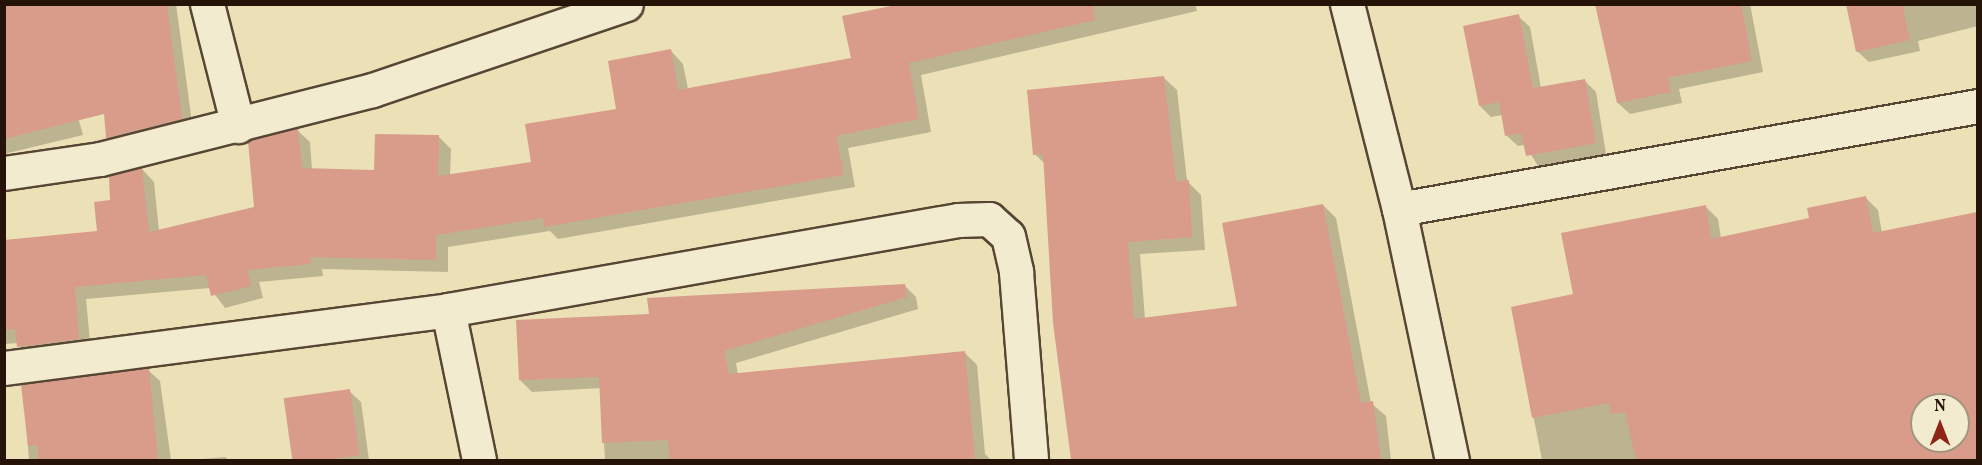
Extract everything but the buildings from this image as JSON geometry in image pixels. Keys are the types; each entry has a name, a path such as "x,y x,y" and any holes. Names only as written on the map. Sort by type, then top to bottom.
{"street":[{"path":"207,4 238,126"},
{"path":"4,173 100,159 238,126 372,90 626,4"},
{"path":"1347,4 1399,209 1452,460"},
{"path":"1399,209 1977,106"},
{"path":"4,368 448,310 946,222 989,219 1008,237 1016,272 1031,460"},
{"path":"448,310 479,460"}]}
